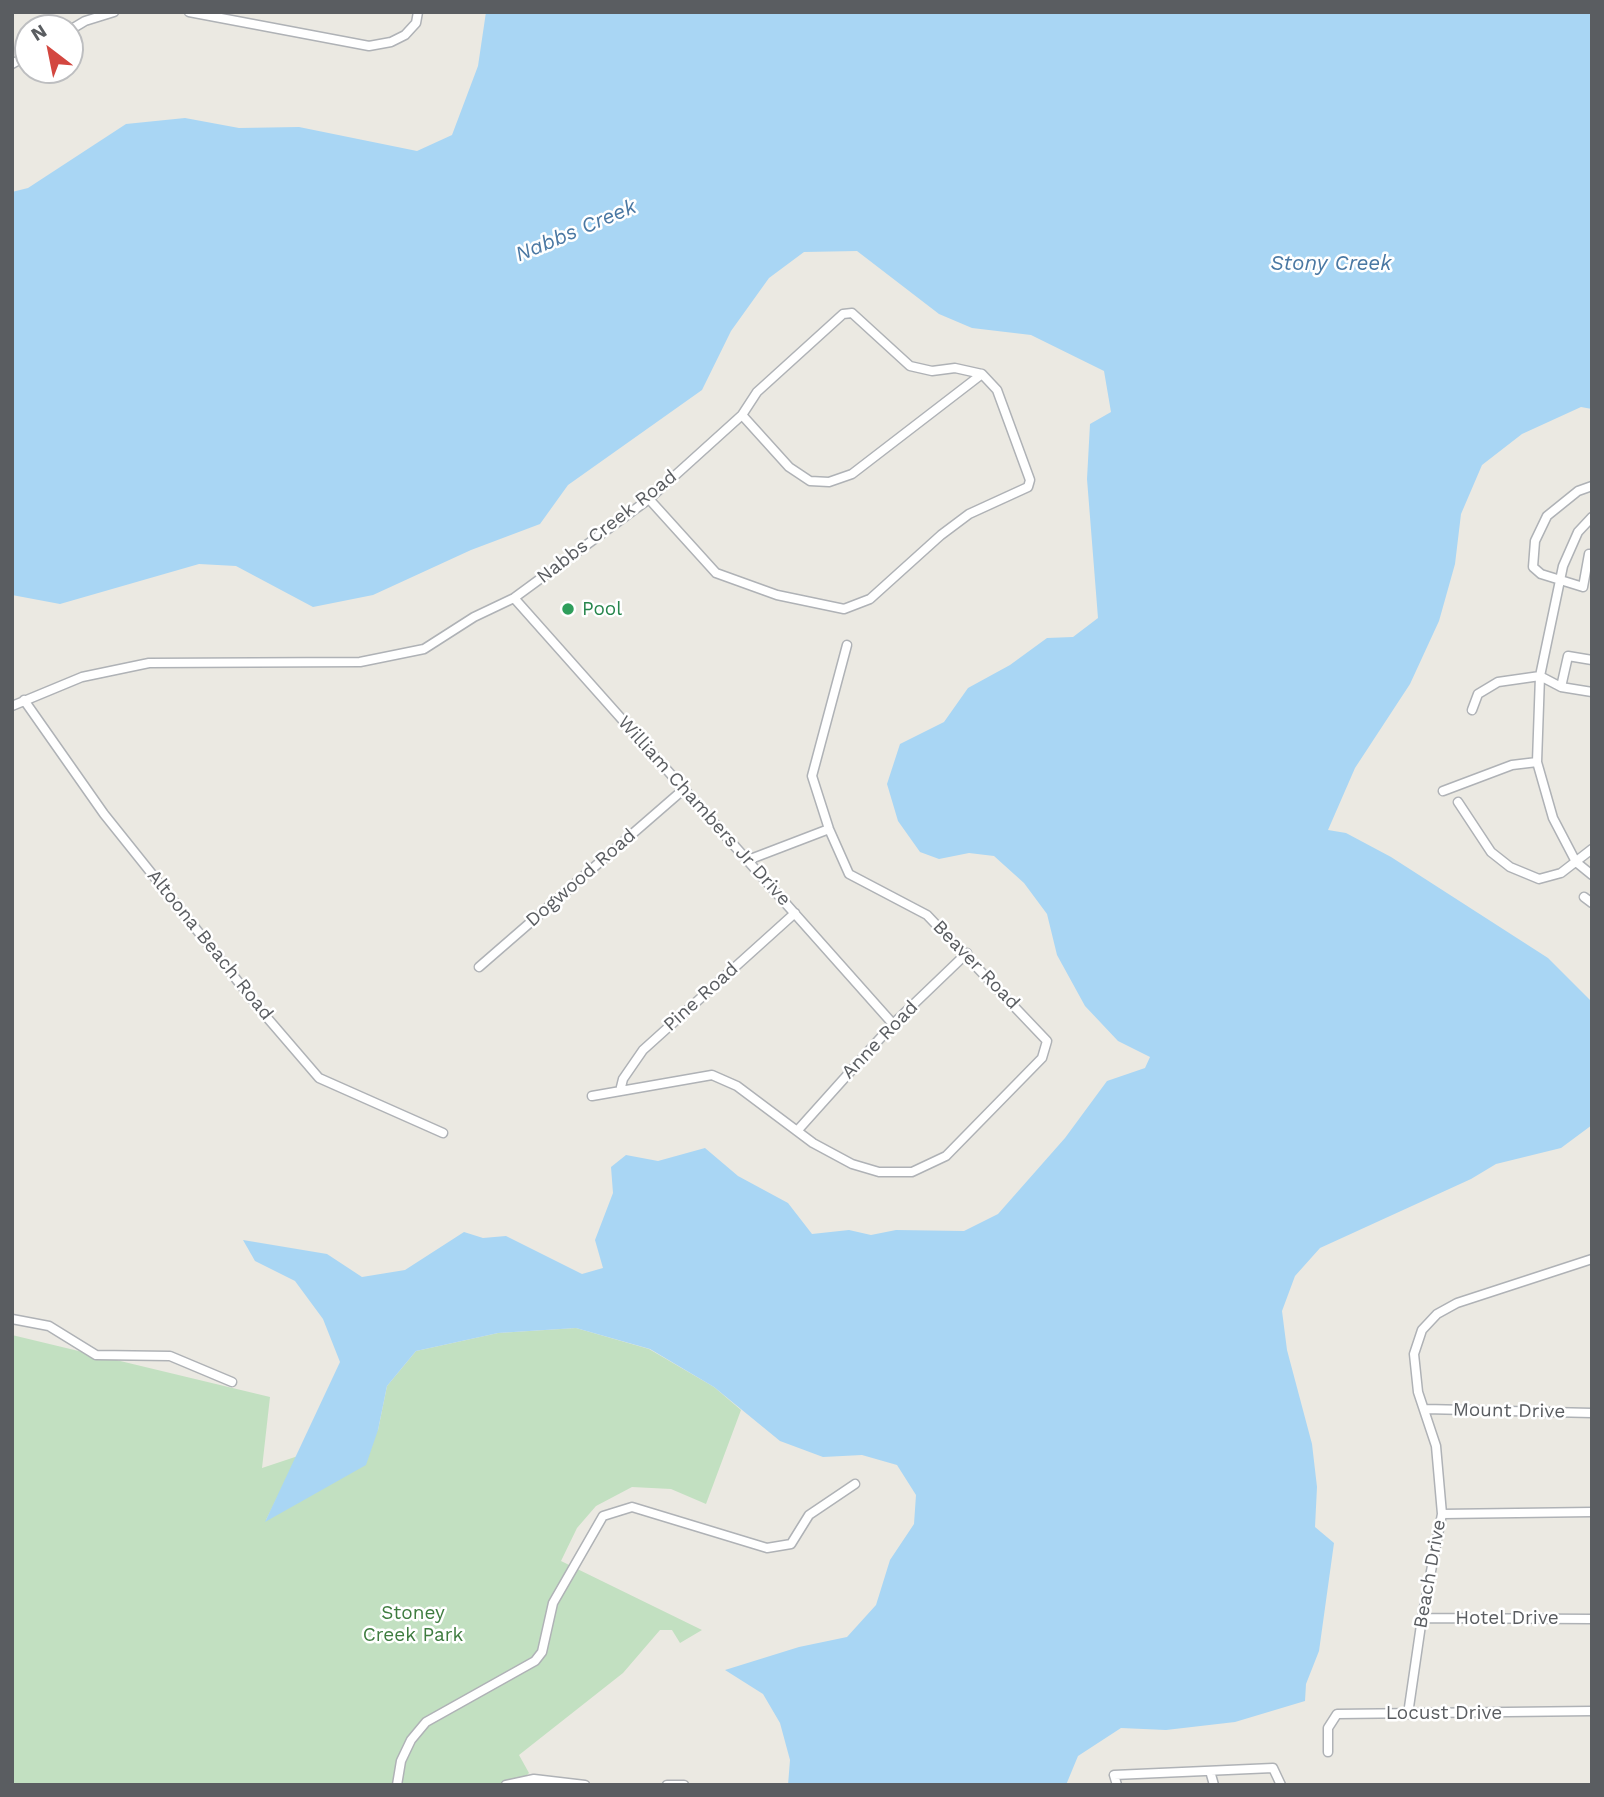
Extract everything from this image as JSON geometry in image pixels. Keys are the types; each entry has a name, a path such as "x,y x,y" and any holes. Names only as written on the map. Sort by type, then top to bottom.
{"street":[{"path":"84,22 114,12"},
{"path":"189,12 369,46 391,42 405,35 416,23 418,12"},
{"name":"Nabbs Creek Road","path":"12,706 82,677 149,663 360,662 424,649 474,617 514,598 649,499 742,415 757,392 843,314 852,313 911,366 932,371 955,368 982,374"},
{"path":"649,499 716,573 777,595 844,609 870,599 969,514 1028,487 1030,480 997,390 982,374 852,474 830,482 810,481 789,467 742,415"},
{"path":"1589,554 1583,587 1541,575 1533,567 1535,541 1546,516 1578,491 1592,486"},
{"path":"1592,517 1578,532 1563,566 1540,676 1537,762 1553,818 1576,862 1592,875"},
{"name":"William Chambers Jr Drive","path":"514,598 893,1024"},
{"name":"Beaver Road","path":"796,1131 852,1164 879,1172 912,1172 927,1167 946,1156 1042,1058 1047,1041 967,953 927,915 849,874 829,829 813,776 847,645"},
{"path":"1561,687 1568,656 1592,660"},
{"path":"1472,710 1478,694 1497,682 1540,676 1561,687 1592,692"},
{"name":"Altoona Beach Road","path":"24,700 104,814 264,1014 319,1078 443,1133"},
{"path":"1443,791 1490,773 1537,762"},
{"name":"Dogwood Road","path":"479,967 684,789"},
{"path":"1458,802 1491,852 1510,867 1539,879 1561,873 1592,849"},
{"path":"748,860 829,829"},
{"path":"1584,897 1592,903"},
{"name":"Pine Road","path":"620,1091 623,1079 643,1050 795,913"},
{"name":"Anne Road","path":"796,1131 893,1024 967,953"},
{"path":"592,1097 712,1075 737,1086 796,1131"},
{"name":"Beach Drive","path":"1408,1714 1422,1618 1442,1514 1436,1446 1418,1392 1414,1354 1422,1330 1437,1314 1457,1303 1592,1259"},
{"path":"12,1319 49,1326 96,1355 170,1356 232,1382"},
{"name":"Mount Drive","path":"1425,1409 1592,1413"},
{"path":"397,1785 401,1761 411,1740 426,1722 535,1661 542,1652 553,1603 603,1516 632,1507 767,1548 791,1544 808,1515 855,1483"},
{"path":"1442,1514 1592,1512"},
{"name":"Hotel Drive","path":"1422,1618 1592,1619"},
{"name":"Locust Drive","path":"1328,1752 1328,1728 1337,1714 1592,1712"},
{"path":"1117,1785 1114,1775 1273,1768 1281,1785"},
{"path":"1210,1771 1214,1785"},
{"path":"506,1785 534,1779 585,1785"},
{"path":"667,1785 684,1785"}],"green space":[{"name":"Stoney Creek Park","path":"576,1328 649,1349 714,1387 741,1410 706,1504 671,1489 632,1487 596,1506 577,1528 561,1561 702,1630 680,1643 672,1630 660,1630 623,1673 519,1755 529,1773 524,1778 537,1785 12,1785 12,1335 270,1397 262,1468 298,1456 266,1520 378,1430 387,1386 416,1351 498,1333"}],"water":[{"name":"Stony Creek","path":"486,12 1592,12 1592,409 1581,407 1522,434 1482,465 1461,514 1455,564 1439,621 1410,684 1355,768 1328,830 1346,833 1391,857 1548,958 1592,1002 1592,1125 1561,1148 1496,1164 1471,1179 1320,1248 1295,1276 1282,1311 1287,1350 1312,1444 1317,1487 1315,1527 1334,1543 1319,1651 1306,1684 1305,1701 1235,1722 1166,1730 1121,1728 1078,1756 1066,1785 788,1785 790,1760 780,1723 763,1694 725,1670 799,1647 847,1637 876,1605 890,1560 914,1524 916,1495 897,1465 862,1455 823,1457 780,1441 714,1387 650,1349 576,1328 498,1333 416,1351 387,1386 378,1430 366,1465 265,1522 340,1362 323,1319 295,1281 255,1261 243,1240 327,1254 362,1277 405,1270 464,1232 483,1238 506,1236 582,1274 603,1268 595,1240 613,1193 611,1167 626,1155 658,1161 705,1148 738,1176 788,1203 812,1234 849,1230 871,1235 896,1230 964,1231 998,1214 1065,1138 1107,1081 1145,1068 1150,1057 1118,1041 1085,1006 1057,955 1047,914 1024,883 994,856 969,853 939,859 920,852 898,821 887,784 900,744 944,722 968,688 1010,665 1047,638 1073,637 1098,618 1087,479 1090,424 1111,412 1104,371 1031,335 972,328 939,314 857,251 804,252 769,278 731,331 702,390 568,485 540,524 471,550 373,595 313,607 236,566 199,564 60,604 12,595 12,192 28,188 126,124 185,118 239,128 299,127 417,151 452,135 478,66"}],"place":[{"name":"Pool","path":"568,609"}],"water label":[{"name":"Nabbs Creek","path":"576,231"}]}
